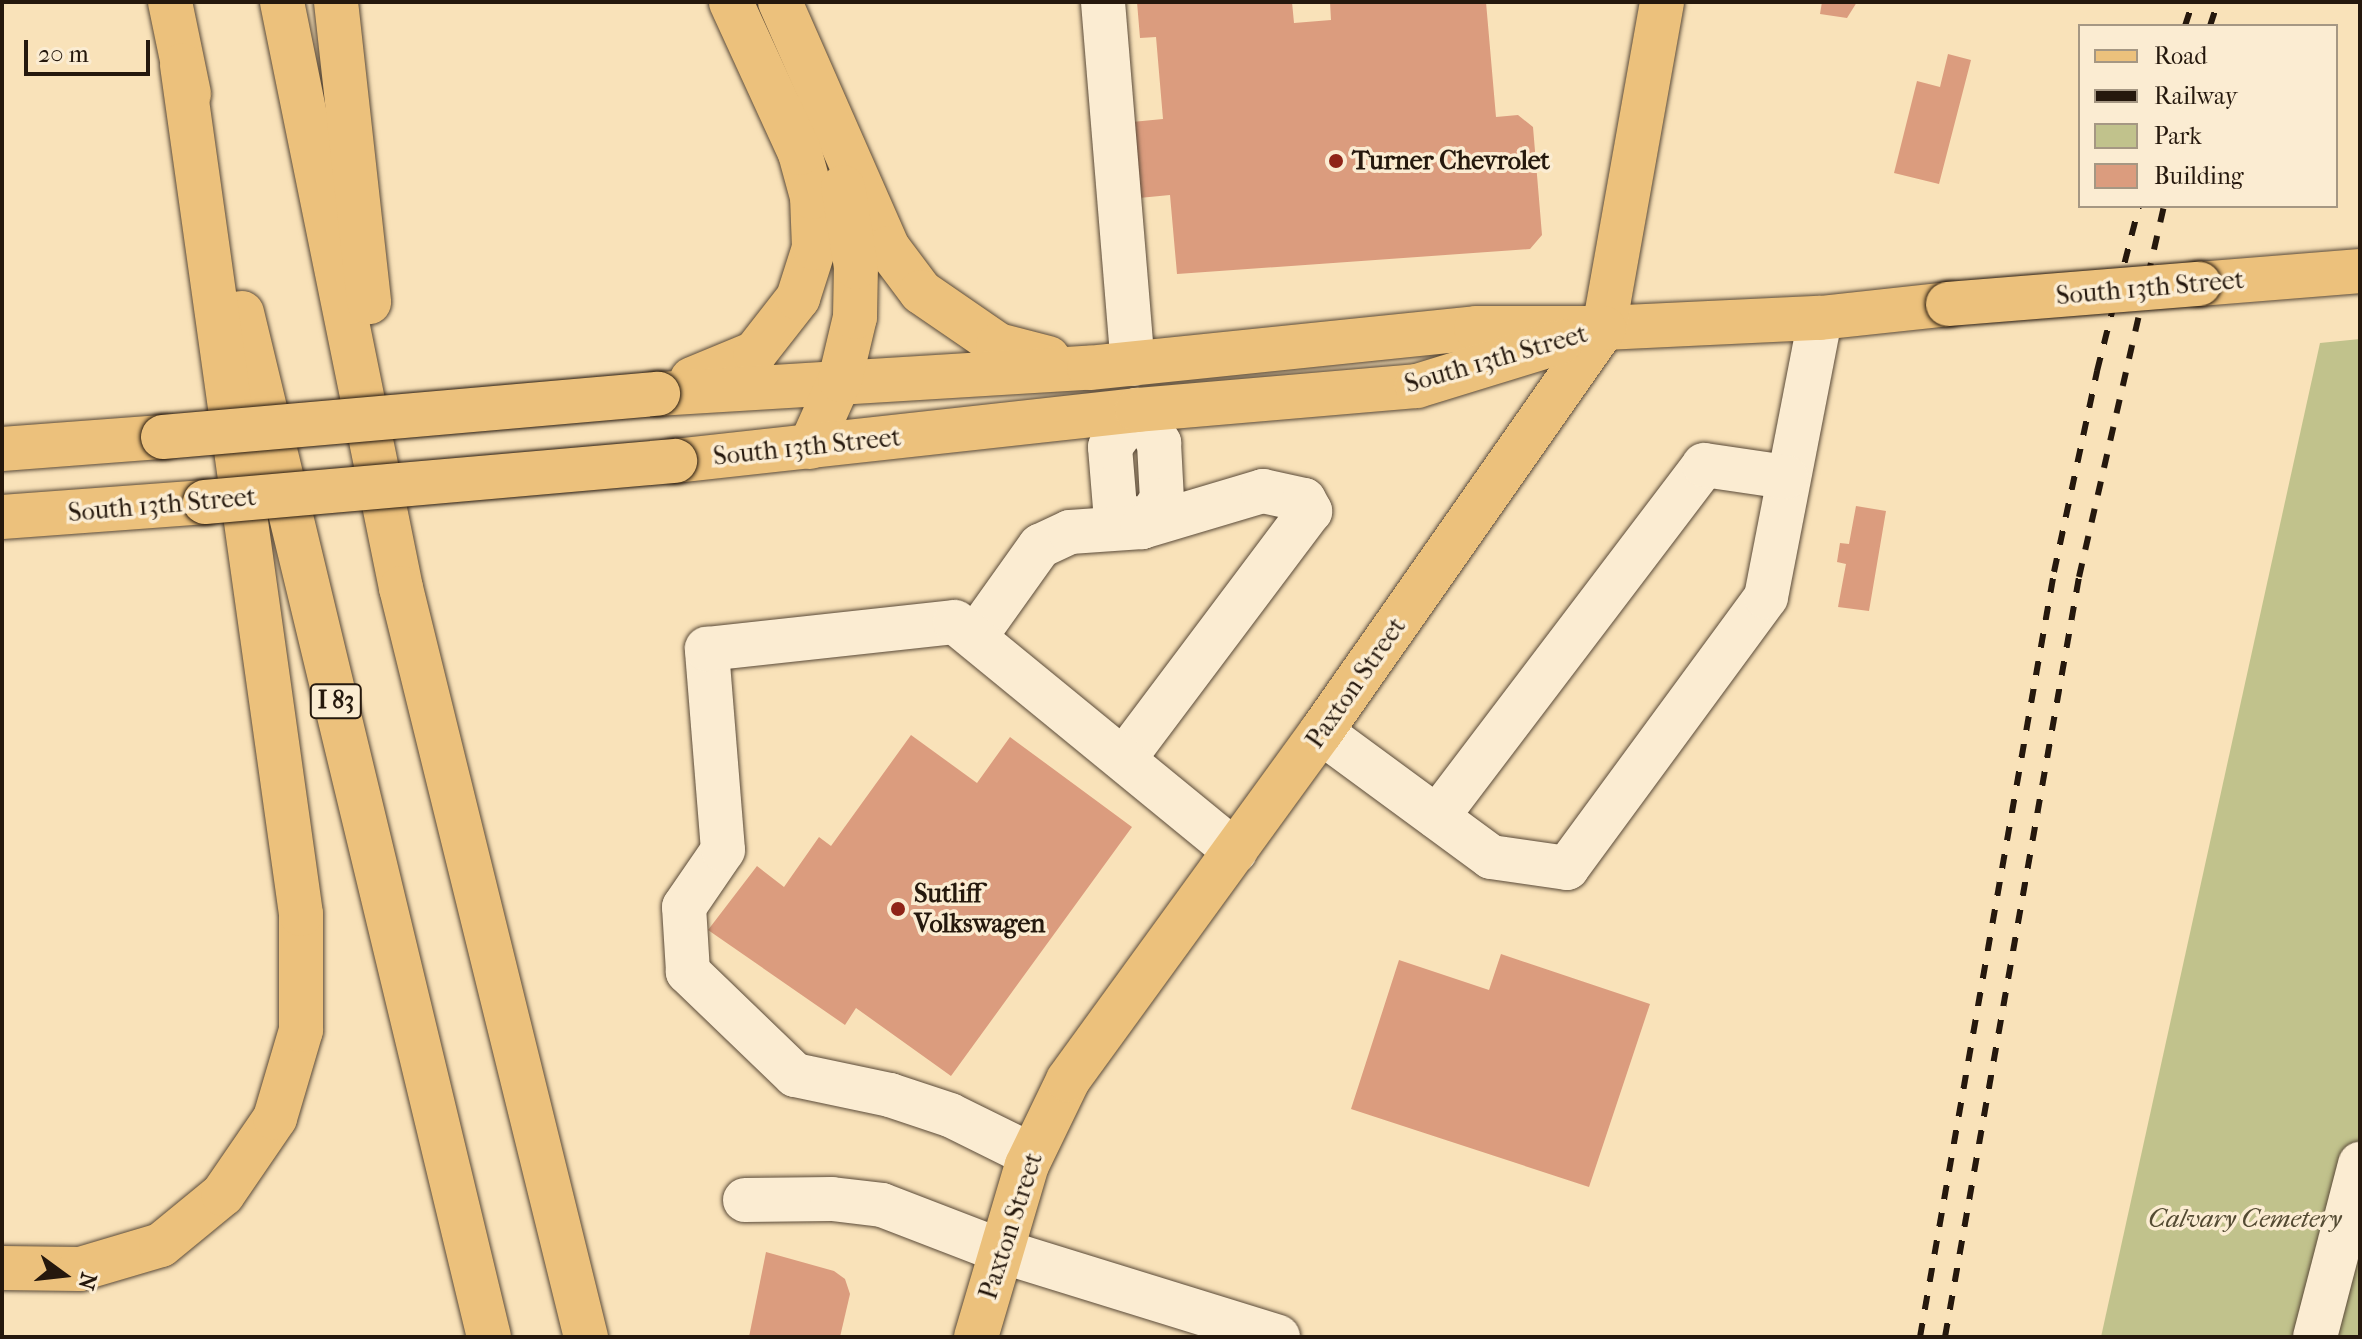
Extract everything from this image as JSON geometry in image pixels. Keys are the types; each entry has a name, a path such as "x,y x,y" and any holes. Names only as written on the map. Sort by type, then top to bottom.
{"main road":[{"name":"I 83","path":"170,2 182,65 489,1337"},
{"path":"282,2 401,588 586,1337"},
{"path":"336,2 401,588"},
{"path":"658,394 755,353 798,298 814,248 812,197 800,153 731,2"},
{"path":"780,2 888,248 921,292 998,345 1089,368"},
{"name":"Paxton Street","path":"976,1337 1031,1155 1068,1080 1321,732 1604,328 1662,2"},
{"path":"2,1268 80,1269 161,1245 223,1194 275,1118 301,1030 301,914 182,65"},
{"path":"810,447 840,380 855,317 856,267 835,133"},
{"name":"South 13th Street","path":"14,448 840,380 1089,368 1476,328 1604,328 1820,318 1948,304 2360,271"},
{"name":"South 13th Street","path":"23,516 675,461 1137,410 1417,386 1604,328"}],"lane":[{"path":"1103,2 1133,364"},
{"path":"1321,732 1491,857 1567,868 1766,597 1786,477 1820,318"},
{"path":"1137,410 1159,443 1162,500 1142,527"},
{"path":"1437,817 1704,465 1786,477"},
{"path":"975,637 1040,546 1070,532 1142,527 1263,491 1293,495 1310,511 1125,757"},
{"path":"1031,1155 905,1100 795,1075 688,972 684,907 723,850 707,649 955,622 1125,757 1235,851"},
{"path":"2315,1337 2360,1164"},
{"path":"745,1200 832,1199 882,1205 1001,1251 1278,1337"}],"green space":[{"name":"Calvary Cemetery","path":"2360,339 2360,1337 2101,1337 2320,343"}],"building":[{"name":"Turner Chevrolet","path":"1137,2 1292,2 1294,23 1331,20 1330,2 1486,2 1496,117 1518,115 1533,127 1542,235 1530,249 1177,274 1170,195 1139,198 1132,122 1163,119 1156,37 1140,38"},
{"path":"1822,2 1857,2 1847,18 1820,14"},
{"path":"1948,54 1971,60 1939,184 1894,173 1917,81 1940,87"},
{"path":"1856,506 1886,511 1869,611 1838,607 1846,564 1837,562 1840,543 1849,544"},
{"name":"Sutliff Volkswagen","path":"911,735 977,783 1010,737 1132,827 951,1076 856,1008 845,1025 708,930 757,866 784,887 819,837 831,846"},
{"path":"1501,954 1650,1004 1589,1187 1351,1109 1399,960 1489,990"},
{"path":"766,1252 834,1271 845,1279 850,1294 840,1337 749,1337"}],"railway":[{"path":"2186,24 2193,2"},
{"path":"2211,24 2218,2"},
{"path":"1920,1337 2054,572 2097,371 2138,208"},
{"path":"1945,1337 2079,577 2164,208"}],"place":[{"name":"Turner Chevrolet","path":"1336,161"},
{"name":"Sutliff Volkswagen","path":"898,909"}]}
